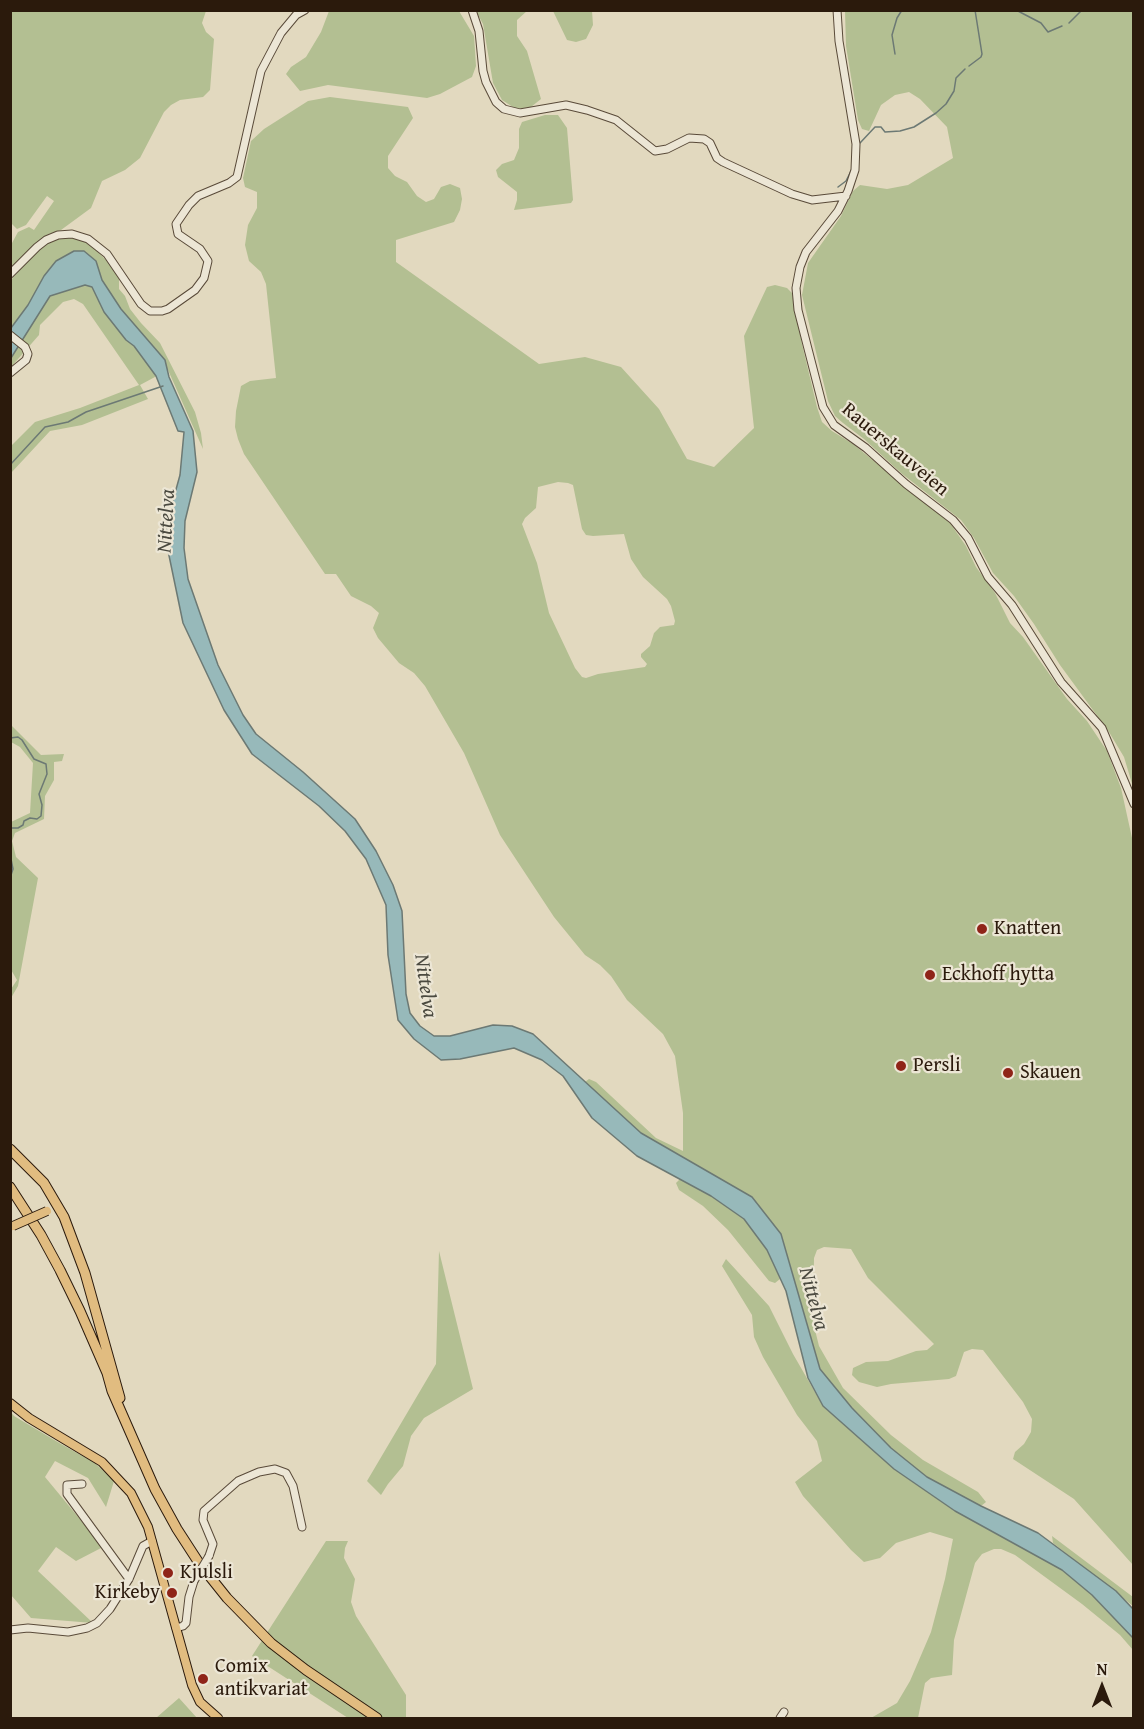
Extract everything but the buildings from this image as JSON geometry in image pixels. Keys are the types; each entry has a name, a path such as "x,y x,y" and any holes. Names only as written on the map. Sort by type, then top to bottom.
{"highway":[{"path":"10,1149 44,1183 59,1205 81,1261 120,1398"},
{"path":"10,1187 60,1270 167,1500 203,1560 254,1619 284,1646 386,1719"},
{"path":"106,1373 162,1503 208,1575 239,1611 280,1650 377,1719"}],"main road":[{"path":"12,1227 59,1205"},
{"path":"10,1403 29,1418 94,1456 116,1474 136,1500 152,1542 196,1693 204,1706 218,1719"}],"street":[{"path":"10,274 46,240 58,235 72,234 88,239 106,254 141,304 150,311 168,309 197,288 206,272 207,257 200,249 178,234 176,224 198,196 229,183 237,177 261,71 286,25 305,10"},
{"path":"472,10 479,31 486,82 496,102 504,109 520,114 566,105 587,110 616,120 650,148 658,151 689,138 704,139 710,143 717,158 723,162 792,194 812,200 846,196"},
{"name":"Rauerskauveien","path":"837,10 839,42 856,144 855,170 838,211 806,252 796,288 798,310 826,413 834,425 866,448 917,493 953,520 968,538 988,577 1012,605 1061,682 1102,728 1134,804"},
{"path":"10,335 25,346 28,354 26,360 10,373"},
{"path":"176,1628 186,1623 190,1592 213,1544 203,1520 204,1511 238,1481 275,1468 286,1473 293,1486 302,1527"},
{"path":"82,1484 67,1485 67,1494 129,1579"},
{"path":"10,1630 28,1628 68,1632 87,1628 97,1623 110,1609 129,1579 143,1546 152,1542"}],"green space":[{"path":"10,11 206,11 202,23 206,32 214,39 210,90 203,97 180,100 171,105 164,112 140,158 125,170 102,181 91,208 61,230 41,239 14,267 11,266 12,243 18,232 29,227 34,230 54,201 47,196 26,225 17,229 11,223"},
{"path":"329,11 459,11 474,36 476,66 472,77 440,94 427,98 328,85 300,91 286,74 291,67 306,57 321,32"},
{"path":"476,11 527,11 517,20 517,36 527,51 541,99 531,107 516,109 502,100 493,83 483,24"},
{"path":"553,11 592,11 593,25 586,39 576,42 567,40"},
{"path":"845,11 1133,11 1133,787 1124,757 1109,732 1060,665 1014,596 993,573 974,538 961,520 901,473 835,416 828,401 802,295 808,263 841,216 853,191 860,185 887,189 908,185 953,158 947,127 920,99 909,92 895,95 881,105 869,131 862,129 858,120 846,46"},
{"path":"330,97 408,107 413,118 388,156 388,168 395,176 407,182 417,196 426,202 434,199 441,187 450,184 460,188 462,199 454,222 396,240 396,262 539,364 585,357 621,367 659,409 687,459 714,467 754,428 744,336 767,287 775,285 787,288 792,293 802,344 822,422 853,444 950,523 966,546 976,567 995,593 1010,623 1023,637 1067,699 1087,721 1107,751 1121,788 1134,847 1133,1565 1074,1499 1013,1459 1015,1452 1024,1444 1031,1432 1032,1419 1023,1402 983,1350 972,1349 964,1352 956,1376 949,1379 877,1387 859,1382 852,1375 853,1368 866,1362 888,1361 916,1351 927,1350 934,1344 868,1278 851,1249 824,1247 817,1250 814,1258 813,1322 819,1346 843,1388 891,1435 923,1460 978,1492 986,1502 981,1506 927,1477 891,1448 852,1408 820,1369 781,1234 752,1197 641,1133 585,1082 589,1079 596,1082 656,1138 683,1151 683,1113 675,1056 663,1034 627,1000 611,976 585,955 554,917 500,835 464,753 425,686 414,673 399,663 378,638 373,628 379,613 371,606 351,596 336,574 325,574 244,454 238,439 235,427 241,386 250,381 276,378 266,284 261,272 249,261 245,245 248,225 257,208 257,192 245,187 243,178 251,141 264,129 308,101","holes":["558,482 573,485 582,529 586,535 624,534 631,559 643,577 667,599 671,606 674,625 660,627 654,633 650,646 641,654 647,664 645,667 582,677 575,668 549,613 537,563 522,524 536,508 538,487"]},
{"path":"545,115 558,115 567,128 573,200 571,203 514,210 517,192 498,177 496,170 502,164 514,160 519,148 519,129 522,122"},
{"path":"65,237 80,238 112,266 119,278 119,289 125,296 130,309 160,343 195,412 203,449 168,370 140,385 148,399 82,425 50,431 11,473 11,446 35,422 80,408 139,385 83,304 74,299 63,302 40,325 39,335 11,367 11,280 41,246 51,240"},
{"path":"11,725 41,755 64,754 62,761 54,762 54,780 45,796 44,819 15,833 12,841 16,857 38,878 18,986 11,998 11,989 17,980 10,968 11,822 30,813 33,763 20,747 11,742"},
{"path":"680,1179 711,1196 744,1219 767,1250 780,1279 775,1283 769,1281 728,1230 703,1206 679,1190 676,1183"},
{"path":"439,1251 473,1389 424,1418 411,1436 403,1466 381,1495 367,1481 436,1364"},
{"path":"726,1259 769,1306 823,1406 894,1469 955,1511 1062,1570 1092,1595 1133,1638 1133,1650 1120,1635 1082,1604 1015,1555 1001,1549 994,1549 982,1554 975,1563 954,1640 952,1675 931,1678 925,1683 918,1718 871,1718 897,1703 910,1681 931,1632 953,1539 930,1532 896,1543 880,1558 864,1562 803,1496 795,1482 822,1461 817,1441 797,1415 763,1357 754,1337 752,1315 722,1266"},
{"path":"10,1411 14,1416 95,1463 114,1481 106,1507 88,1478 55,1461 45,1477 103,1547 76,1561 56,1547 38,1571 93,1623 31,1618 11,1595"},
{"path":"1052,1536 1133,1597 1133,1606 1053,1543"},
{"path":"326,1541 348,1541 344,1558 355,1579 351,1602 356,1616 406,1695 406,1718 348,1718 252,1656"},
{"path":"179,1698 197,1718 156,1718"}],"water":[{"name":"Nittelva","path":"74,251 84,251 96,261 102,280 121,309 165,360 169,377 193,431 197,472 185,521 184,548 188,579 218,665 243,715 256,734 355,819 376,851 393,885 402,911 406,994 410,1013 420,1026 434,1036 450,1036 493,1025 512,1026 533,1034 641,1133 752,1197 781,1234 820,1369 852,1408 891,1448 927,1477 1038,1533 1116,1591 1133,1609 1133,1638 1092,1595 1062,1570 955,1511 894,1469 823,1406 808,1378 786,1291 767,1250 744,1219 711,1196 637,1156 592,1118 563,1076 542,1060 514,1048 460,1059 441,1060 414,1039 398,1020 388,955 386,905 366,859 345,831 319,806 252,754 224,710 183,623 166,541 167,522 180,475 184,432 178,431 156,376 134,346 126,340 104,312 92,287 85,285 50,296 11,358 11,328 56,261"}],"waterway":[{"path":"895,54 892,35 902,10"},
{"path":"969,66 982,54 975,10"},
{"path":"1016,10 1041,23 1048,32 1062,26"},
{"path":"1069,23 1082,10"},
{"path":"860,143 875,127 881,127 885,132 900,131 914,127 936,113 946,104 954,91 956,78 965,69"},
{"path":"838,187 846,181 852,169"},
{"path":"10,465 45,427 68,422 86,412 163,386"},
{"path":"10,738 18,737 22,740 34,759 46,764 47,774 39,794 42,805 41,816 24,821 23,825 18,828 10,828"},
{"path":"10,854 13,869 10,878"},
{"path":"10,886 10,897"}],"place":[{"name":"Knatten","path":"982,929"},
{"name":"Eckhoff hytta","path":"930,975"},
{"name":"Persli","path":"901,1066"},
{"name":"Skauen","path":"1008,1073"},
{"name":"Kjulsli","path":"168,1573"},
{"name":"Kirkeby","path":"172,1593"},
{"name":"Comix antikvariat","path":"203,1679"}]}
